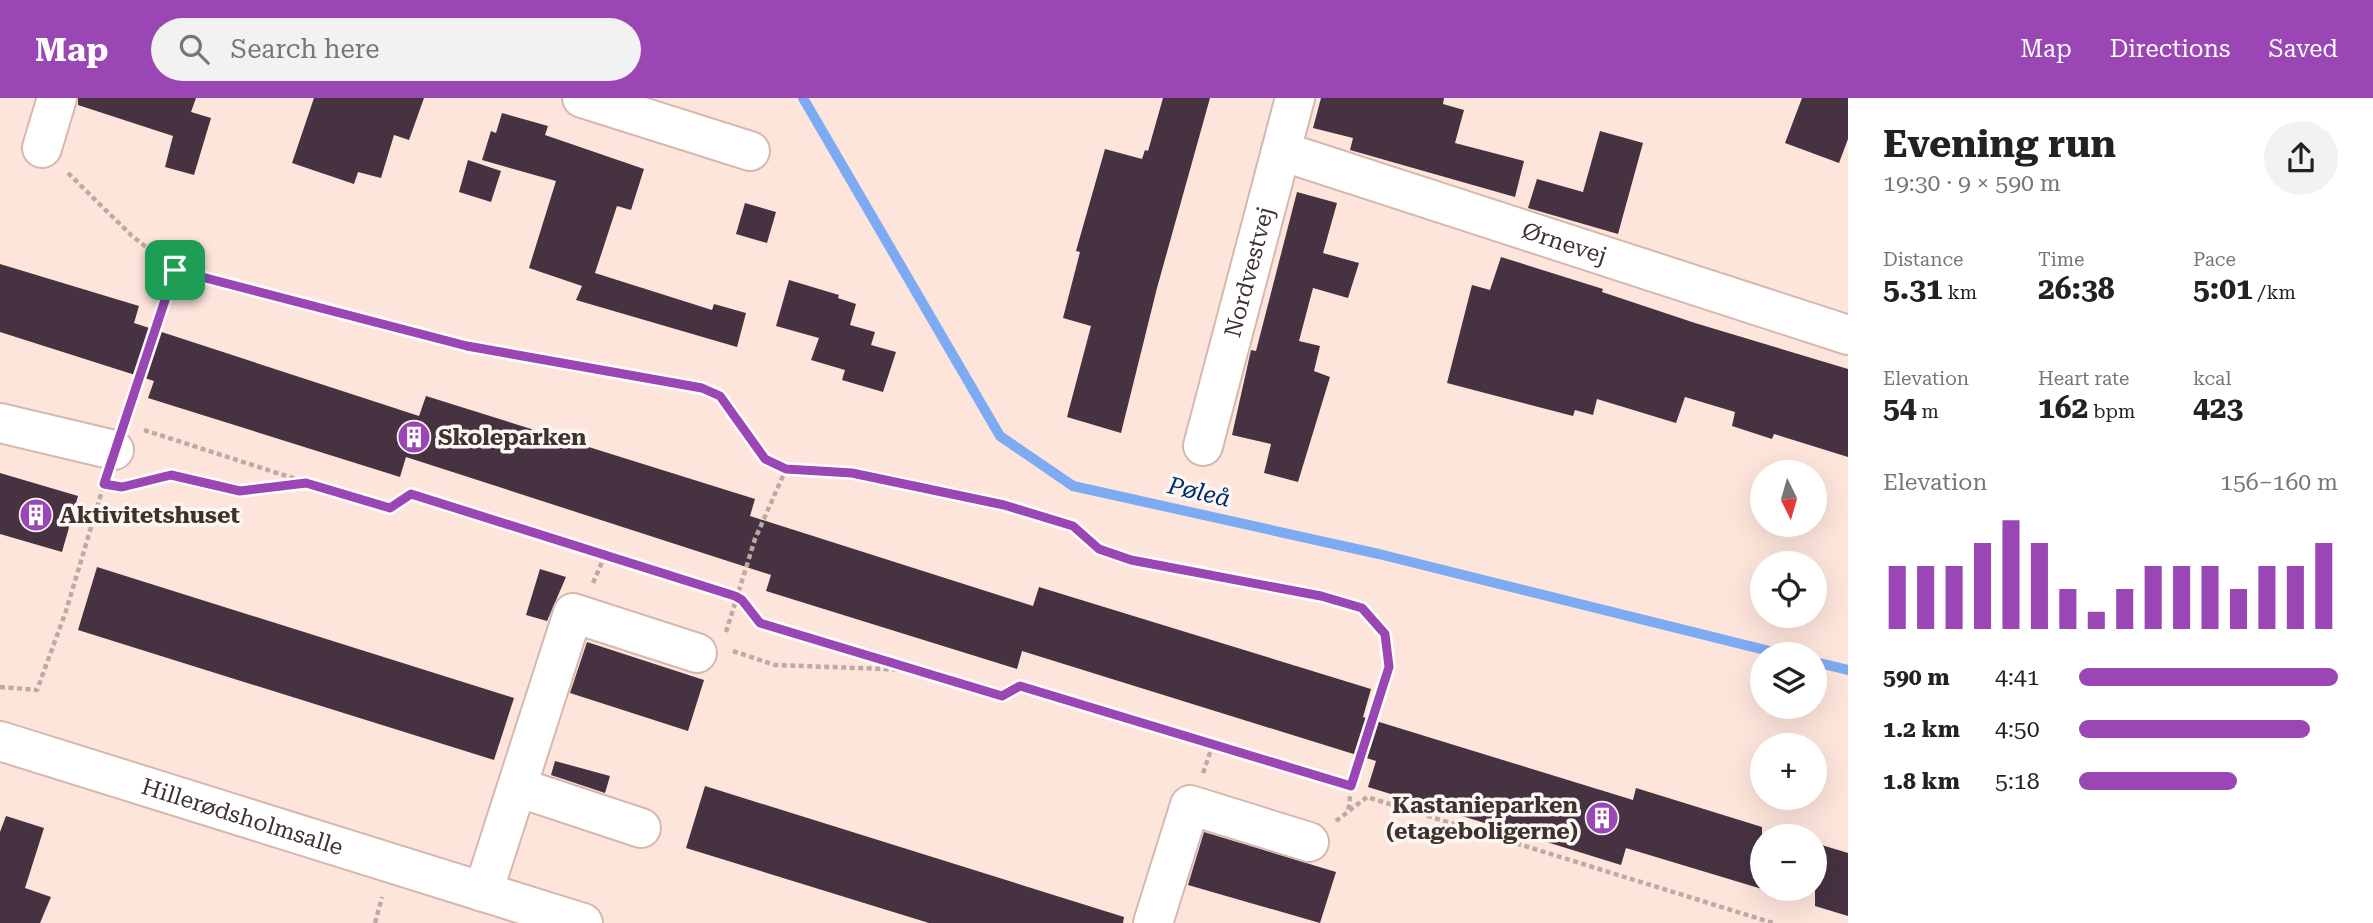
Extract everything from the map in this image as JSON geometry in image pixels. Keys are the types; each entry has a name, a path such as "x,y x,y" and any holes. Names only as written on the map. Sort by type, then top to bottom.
{"street":[{"path":"41,148 57,98"},
{"path":"582,98 750,150"},
{"name":"Nordvestvej","path":"1203,446 1295,98"},
{"name":"Ørnevej","path":"1281,151 1848,335"},
{"path":"0,423 114,461"},
{"path":"483,892 573,613 710,650"},
{"name":"Hillerødsholmsalle","path":"0,741 583,923"},
{"path":"517,788 640,828"},
{"path":"1153,923 1190,805 1309,842"}],"path":[{"path":"41,148 132,236 175,270 467,346 713,391 720,396 765,459 786,469 852,473 1014,507 1073,526 1109,554 1330,598 1362,608 1385,634 1389,667 1351,786 1348,812"},
{"path":"0,687 37,691 66,611 175,270"},
{"path":"114,461 306,483 390,508 411,494 735,596 742,600 760,623 1002,696 1020,686 1351,786"},
{"path":"786,469 755,539 735,596 710,650 775,665 918,670"},
{"path":"122,487 171,475 240,491 306,483"},
{"path":"1309,842 1367,797 1773,923"}],"building":[{"path":"78,98 196,98 191,112 211,118 194,175 165,167 173,136 78,105"},
{"path":"314,98 424,98 409,140 394,135 381,178 358,172 354,184 292,163"},
{"path":"1163,98 1210,98 1157,288 1121,433 1067,417 1091,326 1063,318 1080,252 1076,251 1105,149 1142,159 1145,150 1148,151"},
{"path":"1321,98 1444,98 1443,104 1464,110 1455,143 1524,161 1515,197 1350,150 1353,138 1313,128"},
{"path":"1802,98 1848,98 1848,139 1839,163 1785,143"},
{"path":"502,113 548,126 545,135 644,169 631,210 617,206 595,273 712,310 714,304 746,313 737,347 576,300 582,286 529,268 556,181 482,160 491,131 496,133"},
{"path":"1600,131 1643,143 1618,234 1528,208 1537,179 1583,192"},
{"path":"468,160 501,171 491,202 459,192"},
{"path":"1297,192 1337,203 1323,253 1359,263 1348,298 1313,288 1299,341 1320,346 1314,371 1330,377 1298,482 1264,473 1271,444 1232,435 1251,350 1256,351"},
{"path":"745,203 776,212 767,243 736,234"},
{"path":"1501,257 1603,289 1602,292 1695,323 1848,369 1848,457 1774,434 1772,439 1732,426 1735,412 1685,397 1676,423 1597,399 1593,415 1575,410 1573,416 1447,383 1472,285 1490,290"},
{"path":"0,264 139,306 134,323 419,416 426,396 755,499 750,516 1033,606 1039,587 1371,689 1363,717 1633,800 1636,788 1752,824 1750,824 1750,885 1626,848 1621,865 1368,787 1376,761 1022,651 1017,669 766,591 771,575 406,457 400,477 148,398 154,381 0,332"},
{"path":"789,280 839,295 838,298 856,304 850,325 875,332 871,345 896,352 883,392 842,380 845,370 811,360 819,338 776,326"},
{"name":"Aktivitetshuset","path":"0,473 78,496 62,552 0,534"},
{"path":"97,567 514,698 494,760 78,630"},
{"path":"540,569 566,577 547,621 526,615"},
{"path":"587,642 704,680 688,731 570,693"},
{"path":"555,761 610,776 605,793 551,775"},
{"path":"705,786 1124,917 1123,923 929,923 686,848"},
{"path":"6,816 44,828 25,888 51,897 40,923 0,923 0,832"},
{"path":"1204,832 1336,872 1320,923 1188,885"},
{"path":"1827,847 1848,853 1848,916 1815,906 1815,901 1827,901"}],"waterway":[{"name":"Pøleå","path":"803,98 1000,436 1073,486 1379,554 1750,646"},
{"name":"Pøleå","path":"1827,665 1848,670"}],"place":[{"name":"Skoleparken","path":"414,437"},
{"name":"Aktivitetshuset","path":"36,515"},
{"name":"Kastanieparken (etageboligerne)","path":"1602,818"}],"route":[{"path":"175,270 467,346 713,391 720,396 765,459 786,469 823,469 852,473 1004,505 1073,526 1099,549 1109,554 1186,572 1353,604 1368,611 1385,634 1389,667 1351,786 1020,686 1002,696 760,623 742,600 735,596 411,494 390,508 306,483 240,491 171,475 122,487 104,484 175,270"}]}
